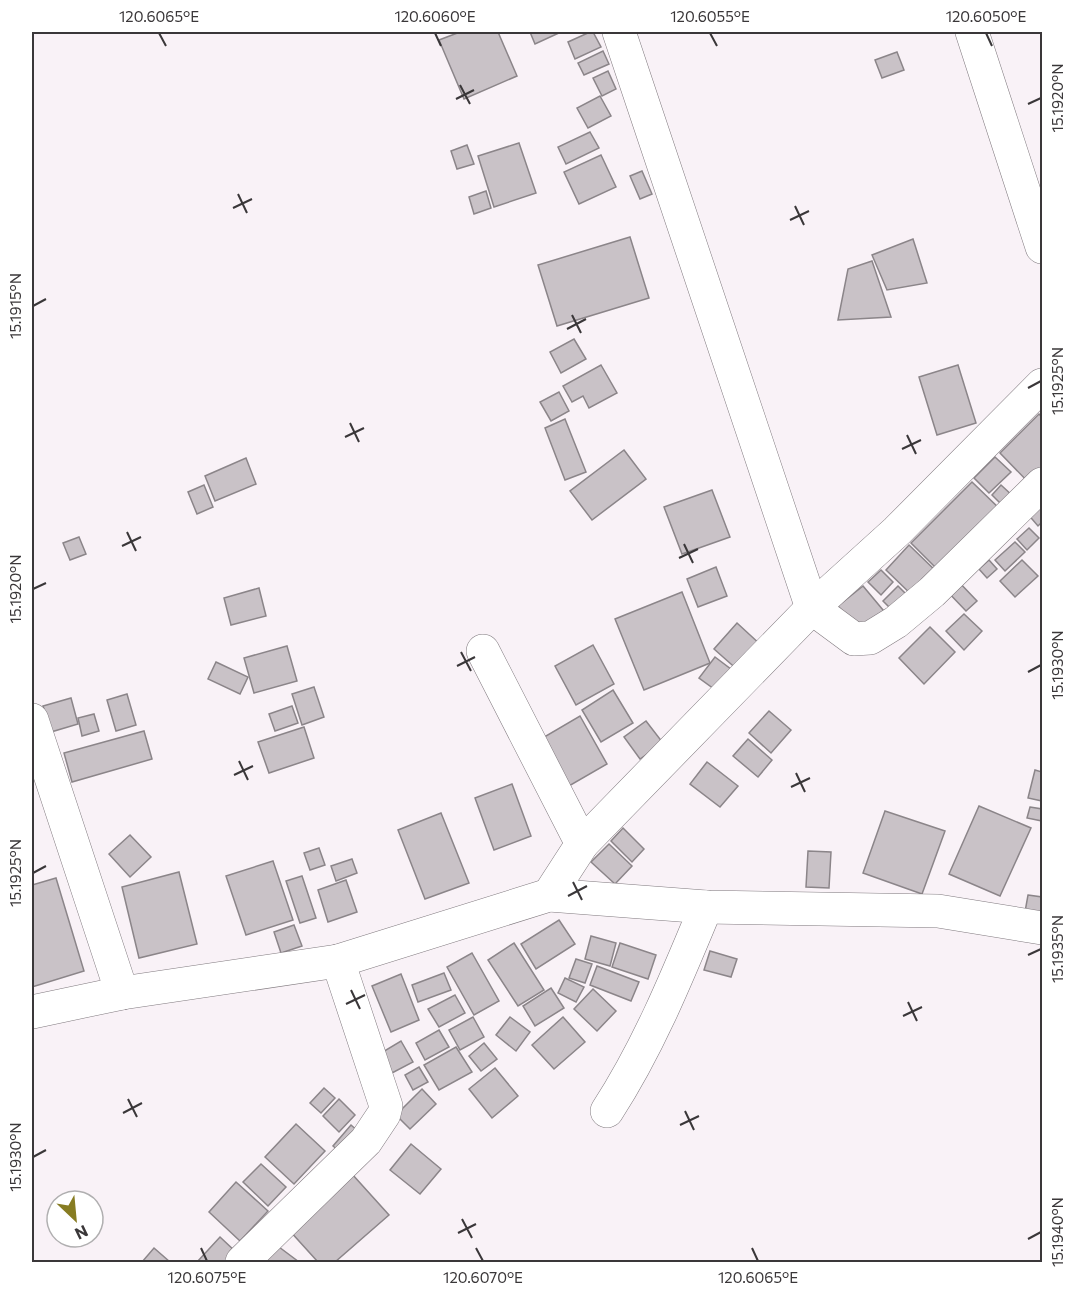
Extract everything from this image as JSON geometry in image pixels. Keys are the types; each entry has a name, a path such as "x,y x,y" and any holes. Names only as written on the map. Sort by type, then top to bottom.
{"street":[{"path":"619,32 812,608 854,639 870,638 896,622 932,592 1042,484"},
{"path":"972,32 1042,247"},
{"path":"549,895 582,844 812,608 897,531 1042,385"},
{"path":"483,651 582,844"},
{"path":"32,720 122,993"},
{"path":"32,1012 122,993 338,962 549,895 706,907 938,911 1042,928"},
{"path":"607,1111 626,1082 643,1049 706,907"},
{"path":"242,1263 366,1141 384,1114 386,1106 338,962"}],"building":[{"path":"460,32 498,32 517,76 464,99 439,40"},
{"path":"530,32 561,32 535,44"},
{"path":"593,32 601,47 575,59 568,42"},
{"path":"603,51 609,64 584,75 578,63"},
{"path":"897,52 904,70 882,78 875,60"},
{"path":"608,71 616,89 602,96 593,78"},
{"path":"600,96 611,116 588,128 577,108"},
{"path":"590,132 599,148 566,164 558,147"},
{"path":"519,143 536,193 494,207 478,156"},
{"path":"467,145 474,164 457,169 451,151"},
{"path":"601,155 616,187 579,204 564,172"},
{"path":"642,171 652,194 640,199 630,176"},
{"path":"486,191 491,208 474,214 469,197"},
{"path":"630,237 649,298 557,326 538,265"},
{"path":"913,239 927,283 887,290 872,255"},
{"path":"872,261 891,317 838,320 848,269"},
{"path":"574,339 586,359 561,373 550,352"},
{"path":"601,365 617,393 589,408 583,396 572,402 563,386"},
{"path":"958,365 976,423 937,435 919,377"},
{"path":"559,392 569,411 551,421 540,402"},
{"path":"1039,414 1042,417 1042,475 1032,486 1000,453"},
{"path":"565,419 586,472 565,480 545,428"},
{"path":"624,450 646,479 592,520 570,491"},
{"path":"995,457 1011,472 989,493 974,478"},
{"path":"246,458 256,484 215,501 205,476"},
{"path":"972,482 1002,511 941,573 911,543"},
{"path":"204,485 213,507 197,514 188,492"},
{"path":"1001,485 1015,498 1005,508 992,495"},
{"path":"712,490 730,537 682,554 664,507"},
{"path":"1042,497 1042,522 1038,526 1026,512"},
{"path":"1029,528 1039,538 1027,550 1017,539"},
{"path":"79,537 86,554 70,560 63,543"},
{"path":"1015,542 1025,552 1005,571 995,560"},
{"path":"909,545 939,574 915,598 886,570"},
{"path":"989,560 997,569 987,578 979,569"},
{"path":"1022,560 1038,576 1015,597 1000,581"},
{"path":"716,567 727,596 698,607 687,579"},
{"path":"881,570 893,582 881,595 868,582"},
{"path":"956,579 977,601 966,611 945,589"},
{"path":"863,586 888,616 864,637 838,606"},
{"path":"898,586 911,599 896,614 883,601"},
{"path":"259,588 266,616 231,625 224,598"},
{"path":"682,592 710,663 644,690 615,619"},
{"path":"964,614 982,631 964,650 946,631"},
{"path":"737,623 762,646 740,672 714,649"},
{"path":"930,627 955,652 924,684 899,658"},
{"path":"593,645 614,684 576,705 555,666"},
{"path":"287,646 297,681 254,693 244,658"},
{"path":"715,657 736,673 721,694 699,678"},
{"path":"216,662 248,677 240,694 208,679"},
{"path":"314,687 324,717 302,725 292,694"},
{"path":"613,690 633,723 601,742 582,710"},
{"path":"127,694 136,725 116,731 107,700"},
{"path":"71,698 78,724 51,732 43,706"},
{"path":"292,706 298,723 275,731 269,714"},
{"path":"769,711 791,730 771,753 749,733"},
{"path":"94,714 99,731 82,736 78,718"},
{"path":"580,716 607,764 562,790 534,743"},
{"path":"646,721 663,743 640,759 624,737"},
{"path":"304,727 314,758 269,773 258,742"},
{"path":"144,731 152,759 72,782 64,753"},
{"path":"748,739 772,760 758,777 733,756"},
{"path":"707,762 738,786 720,807 690,784"},
{"path":"1035,770 1042,772 1042,801 1028,798"},
{"path":"512,784 531,836 494,850 475,798"},
{"path":"979,806 1031,828 1000,896 949,874"},
{"path":"1030,807 1042,809 1042,821 1027,818"},
{"path":"885,811 945,831 922,894 863,873"},
{"path":"441,813 469,883 425,899 398,830"},
{"path":"623,828 644,849 632,862 611,841"},
{"path":"130,835 151,857 130,877 109,854"},
{"path":"609,844 632,866 615,884 591,862"},
{"path":"319,848 325,865 310,870 304,853"},
{"path":"808,851 831,852 829,888 806,887"},
{"path":"352,859 357,873 336,881 331,866"},
{"path":"273,861 293,920 246,935 226,876"},
{"path":"179,872 197,944 139,958 122,887"},
{"path":"302,876 316,918 300,923 286,881"},
{"path":"56,878 84,971 32,987 32,885"},
{"path":"346,880 357,912 328,922 318,890"},
{"path":"1028,895 1042,897 1042,926 1023,923"},
{"path":"559,920 575,944 536,969 521,944"},
{"path":"294,925 302,946 281,953 274,932"},
{"path":"591,936 616,943 610,966 585,959"},
{"path":"514,943 544,990 518,1006 488,960"},
{"path":"620,943 656,955 648,979 612,967"},
{"path":"710,951 737,959 731,977 704,970"},
{"path":"472,953 499,1001 474,1015 447,967"},
{"path":"576,959 592,964 585,983 569,978"},
{"path":"597,966 639,982 631,1001 590,985"},
{"path":"444,973 451,990 418,1002 412,985"},
{"path":"401,974 419,1020 391,1032 372,986"},
{"path":"565,978 584,987 576,1002 558,993"},
{"path":"551,988 564,1008 535,1026 523,1006"},
{"path":"593,989 616,1011 597,1031 574,1009"},
{"path":"455,995 465,1013 439,1027 428,1009"},
{"path":"473,1017 484,1037 460,1050 449,1030"},
{"path":"510,1017 530,1032 516,1051 496,1035"},
{"path":"563,1017 585,1042 554,1069 532,1045"},
{"path":"439,1030 449,1047 425,1060 416,1043"},
{"path":"401,1041 413,1062 392,1073 381,1053"},
{"path":"484,1043 497,1059 481,1071 469,1056"},
{"path":"456,1047 472,1072 439,1090 424,1065"},
{"path":"419,1067 428,1082 413,1090 405,1075"},
{"path":"495,1068 518,1096 492,1118 469,1089"},
{"path":"324,1088 335,1098 321,1113 310,1103"},
{"path":"422,1089 436,1104 410,1129 396,1115"},
{"path":"339,1099 355,1115 339,1132 323,1116"},
{"path":"296,1124 325,1151 294,1184 265,1157"},
{"path":"351,1125 359,1132 340,1152 333,1146"},
{"path":"411,1144 441,1169 420,1194 390,1170"},
{"path":"261,1164 286,1187 268,1206 243,1182"},
{"path":"352,1174 389,1215 335,1262 318,1262 289,1230"},
{"path":"236,1182 268,1211 240,1241 209,1212"},
{"path":"220,1237 237,1253 227,1262 197,1262"},
{"path":"275,1244 299,1262 260,1262"},
{"path":"154,1248 170,1262 142,1262"}]}
